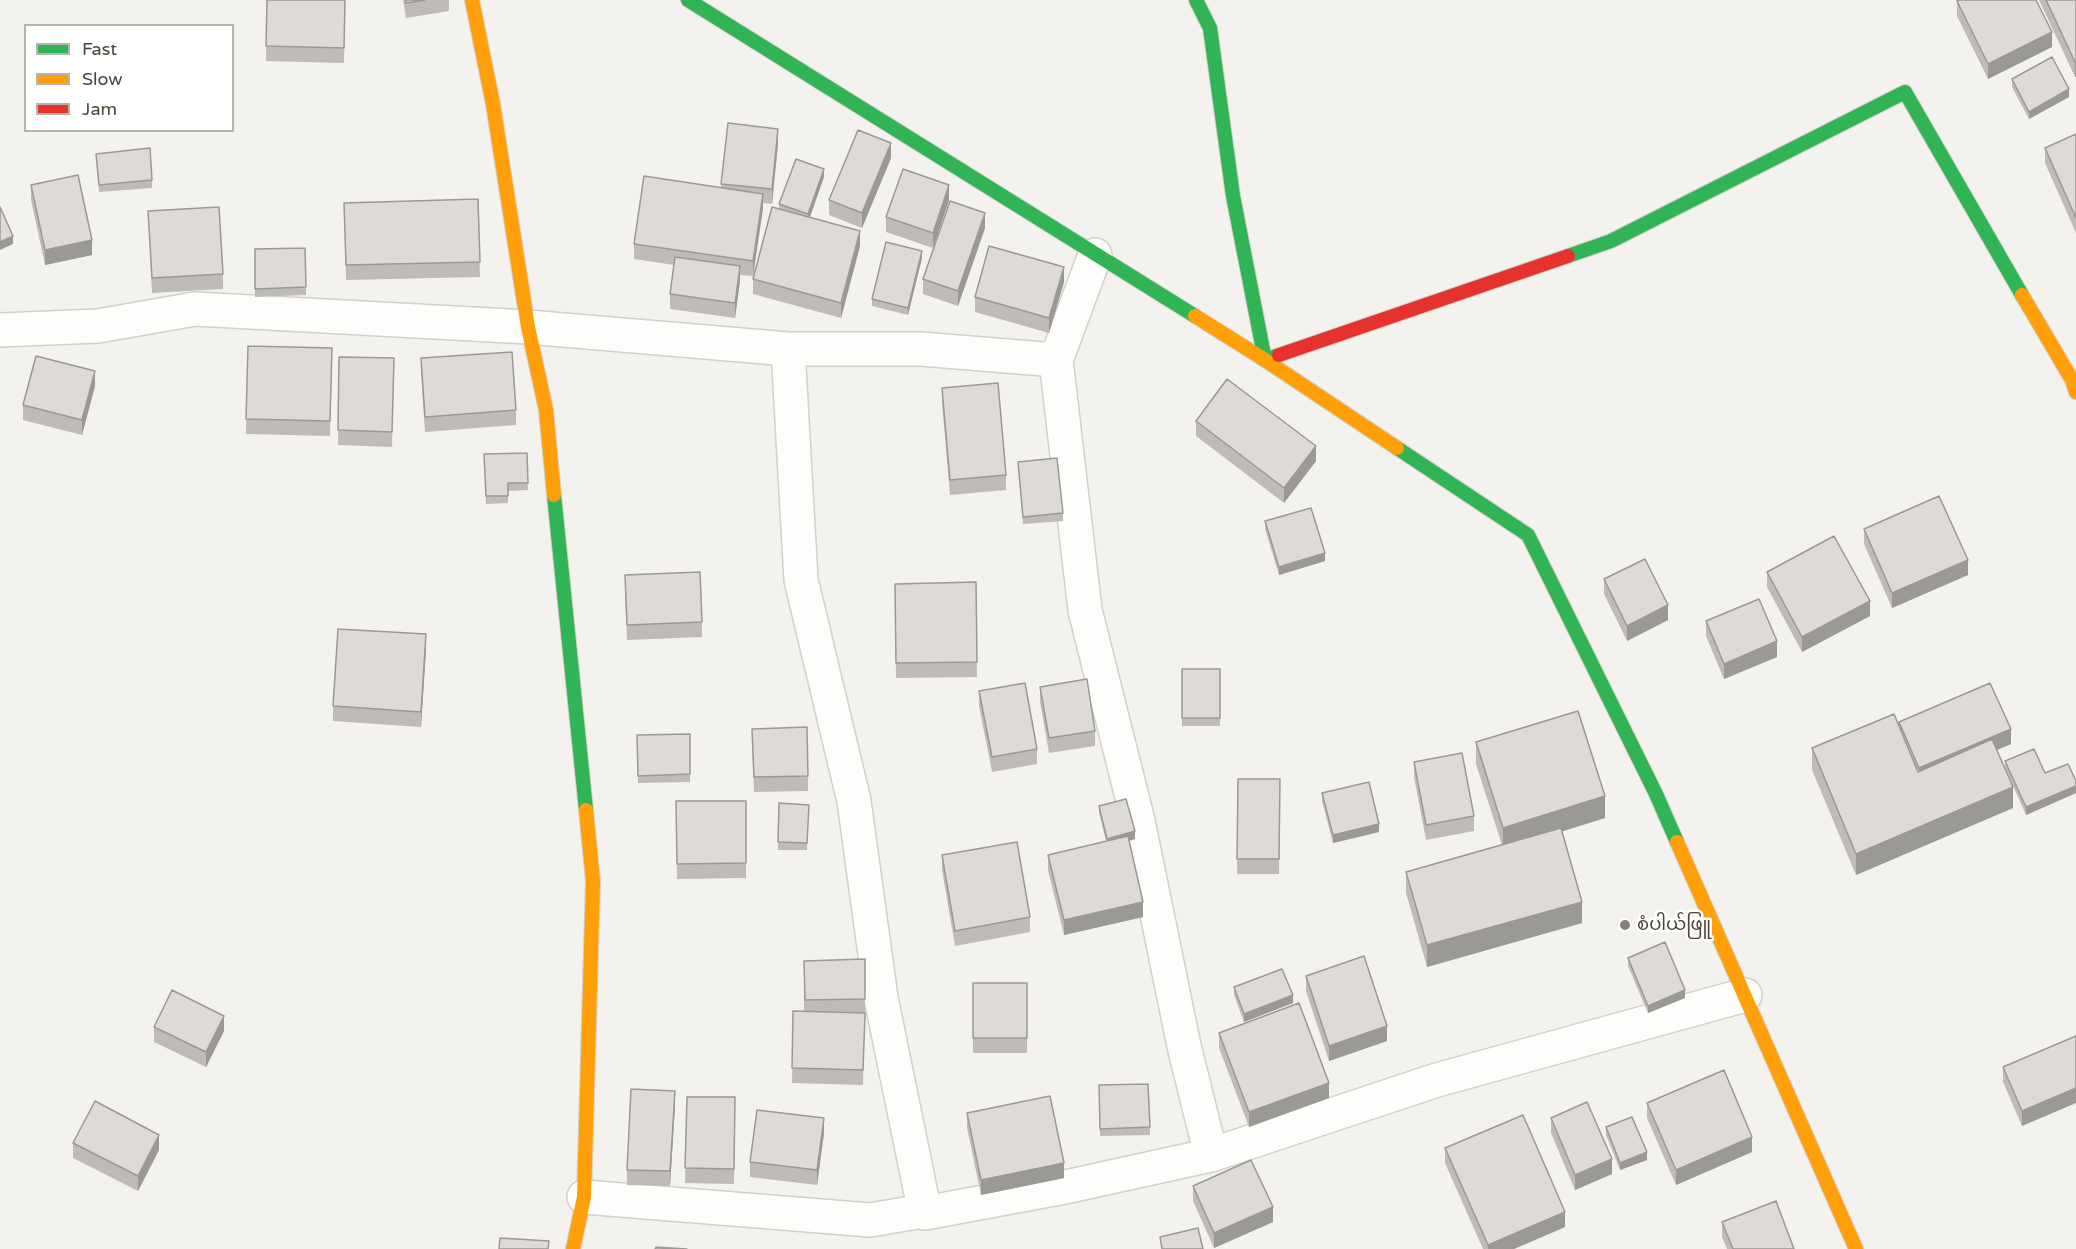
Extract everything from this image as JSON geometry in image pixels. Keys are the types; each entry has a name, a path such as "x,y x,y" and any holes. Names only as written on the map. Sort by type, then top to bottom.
{"street":[{"path":"472,0 493,104 528,327 546,410 593,881 584,1197 573,1249"},
{"path":"688,0 1265,360 1528,535 1656,794 1856,1249"},
{"path":"1196,0 1210,28 1233,196 1265,360"},
{"path":"1265,360 1611,241 1905,92 2072,380 2076,392"},
{"path":"1095,255 1056,360 1085,610 1138,821 1184,1046 1211,1155"},
{"path":"0,330 98,326 195,309 528,327 788,349 921,349 1056,360"},
{"path":"788,349 801,580 854,801 881,998 925,1213"},
{"path":"584,1197 870,1220 923,1211 925,1213 1070,1186 1211,1155 1437,1080 1745,995"}],"building":[{"path":"267,0 345,0 344,48 266,46"},
{"path":"406,0 425,0 406,3"},
{"path":"2036,0 2052,32 1988,64 1957,1"},
{"path":"2046,0 2076,0 2076,62 2075,62"},
{"path":"2052,57 2069,89 2029,112 2012,79"},
{"path":"728,123 778,129 772,189 721,184"},
{"path":"858,130 891,143 862,213 829,200"},
{"path":"2076,134 2076,218 2045,148"},
{"path":"150,148 152,180 99,185 96,154"},
{"path":"796,159 824,169 808,214 779,204"},
{"path":"903,169 949,185 933,233 886,217"},
{"path":"78,175 92,240 45,250 31,185"},
{"path":"644,176 763,194 753,261 634,244"},
{"path":"478,199 480,262 346,265 344,203"},
{"path":"950,201 985,213 958,291 923,279"},
{"path":"0,207 13,236 0,242"},
{"path":"219,207 223,274 152,278 148,211"},
{"path":"772,207 860,231 841,303 753,279"},
{"path":"886,242 922,251 908,308 872,299"},
{"path":"989,246 1064,267 1049,318 975,297"},
{"path":"305,248 306,287 255,289 255,249"},
{"path":"675,257 740,266 735,303 670,294"},
{"path":"248,346 332,348 330,421 246,419"},
{"path":"512,352 516,410 425,417 421,358"},
{"path":"36,356 95,371 82,420 23,405"},
{"path":"339,357 394,358 392,432 338,430"},
{"path":"1227,379 1316,446 1284,488 1196,421"},
{"path":"998,383 1006,475 950,480 942,388"},
{"path":"527,453 528,483 508,483 508,496 486,496 484,454"},
{"path":"1057,458 1063,513 1023,517 1018,462"},
{"path":"1939,496 1968,560 1892,593 1864,529"},
{"path":"1311,508 1325,553 1279,567 1265,521"},
{"path":"1834,536 1870,601 1802,637 1767,572"},
{"path":"1645,559 1668,605 1627,626 1604,579"},
{"path":"700,572 702,622 627,625 625,575"},
{"path":"976,582 977,662 896,663 895,584"},
{"path":"1759,599 1777,641 1724,664 1706,621"},
{"path":"338,629 426,634 421,712 333,706"},
{"path":"1182,669 1220,669 1220,718 1182,718"},
{"path":"1087,679 1095,731 1049,738 1040,687"},
{"path":"1025,683 1037,749 992,757 979,691"},
{"path":"1990,683 2011,729 1919,768 1899,722"},
{"path":"1578,711 1605,796 1503,828 1476,742"},
{"path":"1894,714 1918,772 1992,739 2013,787 1856,854 1812,748"},
{"path":"807,727 808,776 754,777 752,729"},
{"path":"690,734 690,774 638,776 637,735"},
{"path":"2034,749 2045,773 2068,764 2076,786 2026,807 2005,761"},
{"path":"1462,753 1474,816 1426,825 1414,762"},
{"path":"1238,779 1280,779 1279,859 1237,859"},
{"path":"1369,782 1379,824 1333,835 1322,793"},
{"path":"1126,799 1135,831 1107,839 1099,806"},
{"path":"676,801 746,801 746,863 677,864"},
{"path":"779,803 809,805 807,843 778,842"},
{"path":"1561,828 1582,902 1427,945 1406,872"},
{"path":"1128,836 1143,902 1064,920 1048,855"},
{"path":"1017,842 1030,917 955,931 942,855"},
{"path":"1665,942 1685,990 1648,1006 1628,958"},
{"path":"1364,956 1387,1026 1329,1046 1306,976"},
{"path":"865,959 865,999 805,1000 804,961"},
{"path":"1282,969 1293,995 1244,1014 1234,987"},
{"path":"973,983 1027,983 1027,1038 973,1038"},
{"path":"172,990 224,1016 206,1052 154,1027"},
{"path":"1299,1003 1329,1083 1249,1112 1219,1033"},
{"path":"793,1011 865,1013 863,1070 792,1068"},
{"path":"2076,1036 2076,1088 2022,1111 2003,1067"},
{"path":"1724,1070 1752,1137 1676,1170 1647,1103"},
{"path":"1148,1084 1150,1127 1100,1129 1099,1085"},
{"path":"631,1089 675,1091 670,1171 627,1170"},
{"path":"1050,1096 1064,1163 981,1180 967,1113"},
{"path":"687,1097 735,1097 734,1169 685,1168"},
{"path":"95,1101 159,1135 138,1176 73,1143"},
{"path":"1587,1102 1612,1159 1575,1175 1551,1118"},
{"path":"757,1110 824,1118 817,1170 750,1162"},
{"path":"1523,1115 1565,1212 1488,1245 1445,1148"},
{"path":"1632,1117 1647,1152 1620,1163 1606,1127"},
{"path":"1251,1160 1273,1207 1214,1233 1193,1186"},
{"path":"1776,1201 1794,1249 1733,1249 1722,1222"},
{"path":"1198,1228 1203,1249 1162,1249 1160,1237"},
{"path":"500,1238 549,1241 548,1249 499,1249"},
{"path":"656,1247 687,1249 655,1249"}],"traffic: fast":[{"path":"688,0 1195,316"},
{"path":"1196,0 1210,28 1233,196 1265,360 1279,355"},
{"path":"1568,256 1611,241 1905,92 2022,295"},
{"path":"1397,448 1528,535 1656,794 1677,842"},
{"path":"554,495 586,810"}],"traffic: slow":[{"path":"472,0 493,104 528,327 546,410 554,495"},
{"path":"2022,295 2072,380 2076,392"},
{"path":"1195,316 1397,448"},
{"path":"573,1249 584,1197 593,881 586,810"},
{"path":"1677,842 1856,1249"}],"traffic: jam":[{"path":"1279,355 1568,256"}],"place":[{"name":"စံပါယ်ဖြူ","path":"1625,925"}]}
